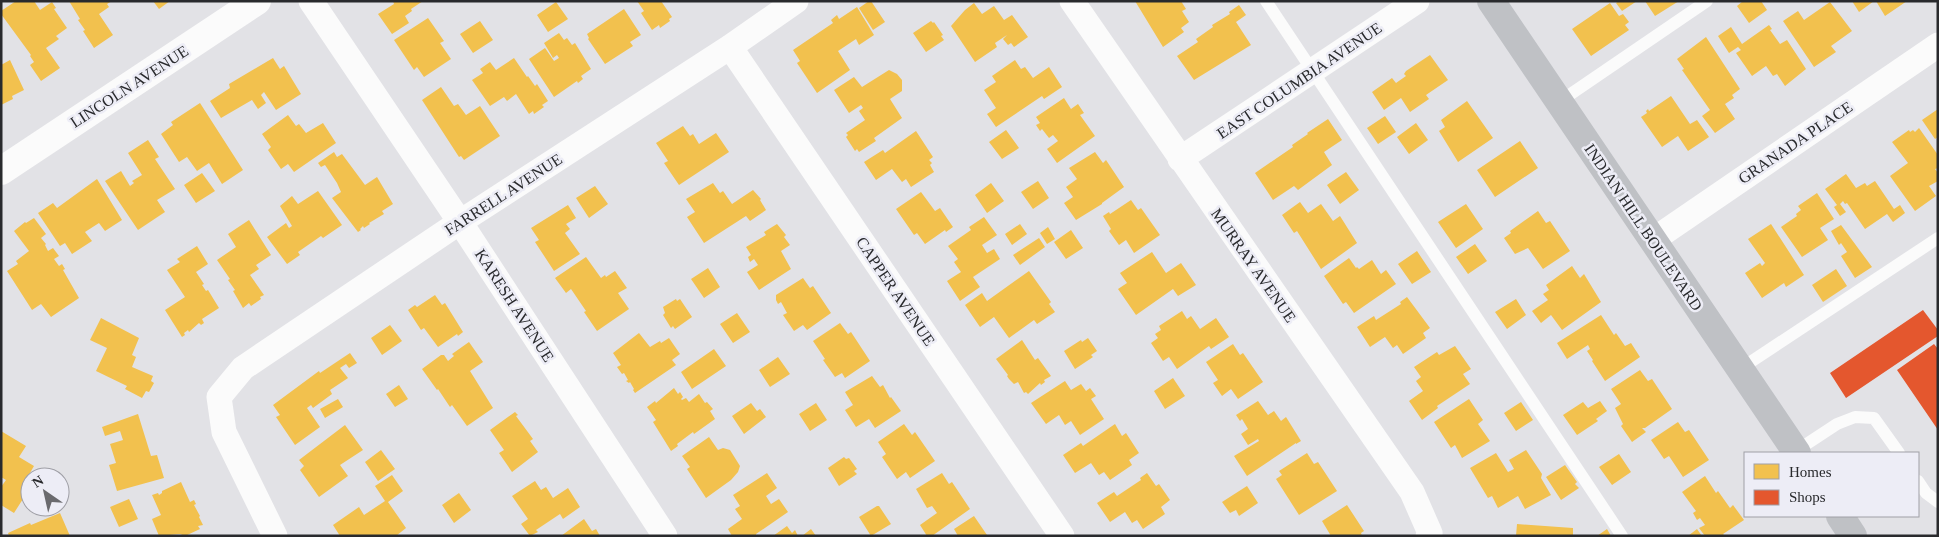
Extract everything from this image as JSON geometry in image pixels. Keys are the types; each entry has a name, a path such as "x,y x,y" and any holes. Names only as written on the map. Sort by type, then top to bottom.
{"main road":[{"name":"INDIAN HILL BOULEVARD","path":"1490,1 1796,452"},
{"path":"1841,517 1853,536"}],"street":[{"name":"LINCOLN AVENUE","path":"1,170 257,1"},
{"name":"KARESH AVENUE","path":"311,1 460,222 665,536"},
{"name":"FARRELL AVENUE","path":"275,536 224,432 219,397 243,368 460,222 730,47 796,1"},
{"name":"MURRAY AVENUE","path":"1072,1 1412,492 1429,534"},
{"name":"EAST COLUMBIA AVENUE","path":"1180,159 1417,1"},
{"name":"GRANADA PLACE","path":"1652,240 1938,45"},
{"name":"CAPPER AVENUE","path":"730,47 1062,536"}],"lane":[{"path":"1266,1 1622,536"},
{"path":"1558,102 1706,1"},
{"path":"1740,370 1938,238"},
{"path":"1796,452 1837,424 1856,417 1874,418 1898,452"},
{"path":"1919,482 1926,493 1938,502"}],"building: Homes":[{"path":"16,1 34,1 40,10 52,2 56,8 54,9 67,28 56,36 59,39 46,48 60,68 41,81 30,65 34,62 31,55 1,14 1,11"},
{"path":"69,1 112,1 107,4 109,7 99,14 113,35 94,48 83,31 85,30 78,20 80,19"},
{"path":"153,1 170,1 159,9"},
{"path":"393,1 423,1 411,9 412,11 405,16 409,23 392,34 378,14 394,4"},
{"path":"637,1 661,1 672,17 669,19 670,21 660,28 659,25 652,30 641,13 644,11"},
{"path":"871,1 885,22 873,30 859,8"},
{"path":"1135,1 1181,1 1186,9 1182,11 1189,22 1181,28 1184,32 1163,47"},
{"path":"1619,1 1637,1 1622,11 1616,3"},
{"path":"1645,1 1679,1 1655,16"},
{"path":"1743,1 1761,1 1767,10 1749,23 1737,6"},
{"path":"1852,1 1874,1 1859,12"},
{"path":"1876,1 1907,1 1885,16"},
{"path":"556,2 568,19 548,32 537,15"},
{"path":"1830,2 1852,31 1831,46 1836,52 1814,67 1783,21 1798,11 1804,20"},
{"path":"974,3 982,14 994,6 1004,20 1012,15 1028,37 1014,47 1011,43 1008,45 1003,39 1007,35 995,43 997,47 975,62 951,26"},
{"path":"1610,3 1619,16 1623,14 1629,22 1625,25 1629,30 1591,56 1572,29"},
{"path":"1239,5 1246,15 1236,22 1251,45 1194,80 1177,56 1198,42 1196,39"},
{"path":"857,7 874,35 859,45 856,39 838,51 850,70 817,93 797,63 800,61 793,50 833,23 831,20 837,15 839,19"},
{"path":"624,9 641,35 630,42 633,46 605,64 588,39 587,34"},
{"path":"428,18 444,41 440,43 451,59 424,77 417,67 414,70 394,40"},
{"path":"480,21 493,40 473,53 460,34"},
{"path":"931,21 934,22 943,35 941,36 944,40 926,52 913,33"},
{"path":"1769,25 1772,29 1770,30 1780,44 1787,40 1806,69 1785,86 1777,74 1773,76 1766,66 1752,76 1736,53 1741,50 1738,47 1729,53 1718,36 1731,27 1742,44"},
{"path":"559,33 564,40 567,38 572,45 575,43 591,69 581,76 583,79 578,83 577,81 554,97 529,59 545,48 554,61 559,58 557,55 553,58 544,43"},
{"path":"1706,37 1740,89 1732,95 1734,98 1725,104 1735,119 1715,133 1702,116 1710,110 1682,70 1684,69 1677,59"},
{"path":"1430,55 1448,80 1426,95 1429,99 1410,112 1401,98 1384,110 1372,92 1392,78 1396,83 1406,76 1404,74 1406,71"},
{"path":"273,58 280,69 284,66 301,94 276,110 264,92 261,95 266,103 258,109 252,100 221,118 210,101 230,88 229,84"},
{"path":"514,58 527,77 535,86 537,84 548,101 542,105 544,107 534,114 533,111 529,114 516,94 507,101 504,97 490,106 472,80 483,73 480,69 490,62 496,70"},
{"path":"10,60 24,90 12,96 13,99 1,105 1,65"},
{"path":"1015,60 1021,69 1025,67 1033,78 1049,67 1062,87 1044,99 1042,96 996,127 987,114 996,108 984,90 996,82 992,76"},
{"path":"889,70 897,74 902,80 902,91 890,99 902,118 874,138 876,141 859,152 857,149 855,151 846,137 848,135 846,133 865,120 859,111 863,108 861,105 849,113 834,90 854,77 862,87"},
{"path":"441,87 454,106 458,104 466,115 480,106 500,136 464,160 461,156 459,157 422,100"},
{"path":"1671,96 1690,124 1697,120 1709,137 1688,151 1678,136 1662,147 1641,117 1647,113 1648,109 1649,111"},
{"path":"1064,98 1071,109 1078,104 1084,113 1080,115 1095,136 1057,163 1047,149 1058,141 1053,135 1049,138 1042,129 1040,131 1036,125 1040,123 1036,117"},
{"path":"1467,101 1493,138 1458,162 1439,131 1445,127 1441,120"},
{"path":"200,103 243,170 222,184 209,163 197,171 187,157 179,162 161,134 173,125 171,122"},
{"path":"1938,109 1938,137 1935,139 1922,120"},
{"path":"288,115 296,126 299,124 306,133 323,123 336,143 294,172 288,164 281,169 268,150 271,147 262,134"},
{"path":"1385,116 1396,132 1378,144 1367,128"},
{"path":"1328,119 1342,140 1324,152 1332,165 1298,190 1294,186 1273,200 1255,173 1293,147 1292,145 1307,133"},
{"path":"1416,123 1428,140 1409,154 1397,137"},
{"path":"683,126 690,136 693,134 699,144 716,133 729,152 679,185 664,163 668,161 656,143"},
{"path":"1919,128 1938,155 1938,168 1935,169 1938,173 1938,181 1929,186 1936,196 1915,211 1890,176 1908,163 1892,142 1909,130 1910,132 1913,130 1915,132"},
{"path":"1006,130 1019,148 1002,159 989,142"},
{"path":"916,131 933,157 929,160 932,163 930,165 934,172 911,187 906,179 902,182 892,169 876,180 864,162 883,150 885,153"},
{"path":"148,140 159,157 155,159 175,189 157,200 165,212 138,230 105,181 121,171 130,186 134,183 132,181 142,175 128,153"},
{"path":"1520,141 1538,168 1495,197 1477,170"},
{"path":"334,152 337,157 342,154 365,185 377,177 393,204 382,211 384,214 364,228 363,226 358,232 332,198 341,192 337,183 325,165 321,167 318,163"},
{"path":"1095,152 1103,163 1106,160 1124,187 1102,204 1076,220 1064,203 1073,197 1066,187 1077,179 1069,168"},
{"path":"1346,172 1359,190 1340,204 1327,185"},
{"path":"202,173 215,191 196,203 184,185"},
{"path":"1846,174 1856,188 1865,183 1867,186 1875,181 1894,209 1900,205 1905,213 1893,222 1887,214 1865,229 1847,203 1845,204 1843,201 1840,204 1846,212 1840,216 1834,207 1837,205 1825,189"},
{"path":"97,179 122,220 105,231 99,223 85,232 92,241 72,254 65,243 60,246 38,213 53,203 57,208"},
{"path":"1038,181 1049,198 1033,209 1021,192"},
{"path":"713,183 720,193 723,191 732,204 753,190 761,199 766,210 750,221 746,216 704,243 687,217 695,212 686,199"},
{"path":"991,183 1004,201 987,213 975,195"},
{"path":"595,186 608,204 589,218 576,198"},
{"path":"318,191 342,225 323,238 321,236 298,252 300,255 287,264 267,237 286,223 289,228 292,226 280,206 292,196 298,204"},
{"path":"921,192 935,211 940,208 953,227 946,232 945,230 925,244 917,233 914,235 896,209"},
{"path":"1817,193 1834,219 1820,228 1828,240 1802,257 1781,227 1797,216 1796,214 1801,210 1798,206"},
{"path":"1131,200 1138,210 1141,208 1160,235 1134,253 1126,240 1119,245 1109,231 1111,229 1103,216 1109,212 1110,214"},
{"path":"1300,202 1308,213 1321,204 1333,221 1340,216 1357,243 1321,269 1297,231 1294,233 1282,215"},
{"path":"1466,204 1483,229 1456,248 1438,222"},
{"path":"568,205 576,218 566,224 570,229 565,233 580,254 554,271 535,242 539,240 531,228"},
{"path":"1538,211 1546,223 1550,221 1570,251 1543,269 1528,248 1515,254 1504,238 1511,233 1510,231"},
{"path":"984,217 997,235 982,245 987,253 994,249 1000,259 973,277 980,287 960,301 947,281 961,272 954,262 958,259 948,246 971,230 969,227"},
{"path":"34,218 46,234 41,238 46,244 48,251 53,248 59,256 54,259 59,266 62,264 65,269 63,270 79,298 51,317 41,304 32,310 7,271 18,264 16,261 29,251 14,231 25,222"},
{"path":"249,220 271,255 256,265 259,269 250,275 264,295 251,306 249,303 243,308 228,280 230,279 217,260 236,247 228,234"},
{"path":"777,224 786,235 784,237 790,245 781,251 791,269 759,290 747,272 758,265 754,259 750,262 748,257 751,255 746,247 766,235 764,232"},
{"path":"1020,224 1027,234 1012,245 1005,234"},
{"path":"1771,224 1804,275 1786,287 1784,283 1762,298 1745,273 1760,263 1762,266 1765,263 1748,239"},
{"path":"1841,225 1872,267 1855,278 1841,256 1847,252 1841,243 1839,245 1831,231"},
{"path":"1048,227 1055,239 1047,244 1040,233"},
{"path":"1071,230 1083,248 1066,259 1054,242"},
{"path":"1039,238 1045,247 1020,265 1013,255"},
{"path":"1475,244 1487,261 1468,274 1456,257"},
{"path":"197,246 208,264 196,272 204,284 202,285 206,291 208,290 219,308 202,319 204,323 201,325 199,323 189,332 188,330 182,337 165,310 185,297 167,270 180,262 177,259"},
{"path":"1417,251 1431,272 1412,284 1398,264"},
{"path":"1152,252 1166,273 1181,263 1196,285 1178,296 1173,289 1136,315 1118,289 1127,283 1120,273"},
{"path":"586,257 601,278 615,271 627,288 618,293 629,309 597,331 571,289 566,293 555,278"},
{"path":"1349,258 1356,268 1359,269 1372,260 1381,274 1386,270 1396,284 1354,313 1346,302 1343,304 1324,276"},
{"path":"1572,266 1580,278 1584,274 1601,302 1562,330 1551,315 1541,323 1532,311 1548,300 1543,294 1549,290 1546,285"},
{"path":"708,268 720,287 704,298 691,279"},
{"path":"1836,269 1847,286 1823,302 1812,285"},
{"path":"1029,271 1051,302 1049,304 1055,312 1037,324 1034,320 1009,338 994,317 980,327 965,305 982,293 987,301"},
{"path":"803,278 810,288 813,286 831,313 807,330 803,325 794,331 783,315 787,313 781,302 778,304 776,295"},
{"path":"435,295 442,305 445,303 463,332 438,347 424,328 421,330 408,310 415,305 417,307"},
{"path":"1407,297 1430,328 1423,333 1426,338 1403,354 1397,345 1393,348 1385,337 1370,347 1357,327 1374,316 1376,320 1401,304 1400,302"},
{"path":"676,299 677,301 680,299 692,317 675,329 673,326 671,328 663,315 665,313 663,307"},
{"path":"1516,299 1526,315 1507,329 1495,312"},
{"path":"1182,311 1187,319 1191,316 1200,329 1216,318 1229,337 1211,349 1209,346 1177,369 1169,357 1163,361 1151,343 1158,338 1155,334 1161,330 1159,326"},
{"path":"737,313 750,332 733,343 720,324"},
{"path":"1601,315 1614,335 1616,333 1625,346 1631,343 1640,357 1605,381 1587,351 1590,349 1588,345 1567,359 1557,343"},
{"path":"101,318 139,338 132,355 136,357 132,367 153,376 151,381 154,383 149,392 146,391 142,398 125,389 127,386 96,371 107,348 90,340"},
{"path":"840,323 848,334 851,332 870,361 845,378 842,373 835,377 813,341"},
{"path":"390,325 402,341 382,355 371,338"},
{"path":"639,333 650,347 669,338 680,354 672,360 676,365 635,393 630,382 626,381 628,380 624,373 622,374 617,367 621,365 613,353"},
{"path":"1088,338 1097,351 1091,355 1093,357 1075,369 1064,351 1081,340 1082,342"},
{"path":"1022,340 1035,360 1038,358 1051,376 1028,394 1024,393 1018,382 1014,384 1009,379 996,359"},
{"path":"469,342 483,362 470,371 493,408 467,426 452,405 450,407 422,369 441,355 444,355 448,361 454,356 452,354"},
{"path":"1233,344 1240,355 1243,353 1263,382 1238,399 1231,389 1222,396 1213,383 1218,380 1206,362"},
{"path":"1455,346 1471,369 1463,374 1470,384 1437,406 1438,408 1422,420 1409,401 1423,391 1416,381 1421,377 1414,367 1437,352 1439,355"},
{"path":"714,349 726,366 692,389 681,372"},
{"path":"350,353 357,363 349,368 346,364 340,368 348,378 330,390 332,394 313,408 311,405 307,408 320,427 295,445 276,417 280,415 273,405 319,371 320,373"},
{"path":"778,357 790,374 770,387 759,370"},
{"path":"1640,370 1648,381 1652,379 1672,409 1645,428 1642,428 1646,432 1632,442 1621,426 1623,424 1615,408 1621,404 1611,389"},
{"path":"872,376 880,387 883,385 890,398 901,411 875,428 869,419 856,427 845,410 853,405 845,392"},
{"path":"1173,378 1185,396 1165,409 1154,391"},
{"path":"1065,381 1071,390 1081,384 1086,391 1090,388 1096,396 1091,399 1104,419 1080,435 1071,421 1065,425 1059,415 1046,424 1031,403"},
{"path":"399,385 408,399 395,407 386,394"},
{"path":"674,388 678,394 680,392 683,397 682,400 686,398 689,402 699,394 705,403 707,402 713,409 710,411 715,419 694,434 693,432 671,451 653,422 656,420 647,407 655,401 656,403"},
{"path":"338,399 343,407 325,418 320,409"},
{"path":"1469,399 1483,420 1478,424 1490,441 1462,458 1455,445 1451,448 1434,422"},
{"path":"1258,401 1268,415 1274,411 1281,421 1286,417 1301,441 1247,476 1234,456 1259,441 1258,439 1248,445 1241,434 1248,429 1242,419 1240,421 1236,415"},
{"path":"1600,401 1607,411 1596,419 1598,421 1577,435 1563,415 1583,402 1588,408"},
{"path":"1521,402 1533,420 1516,431 1504,413"},
{"path":"751,403 757,411 760,409 766,417 744,434 732,416"},
{"path":"816,403 827,420 810,431 799,414"},
{"path":"515,412 533,439 530,441 538,452 512,472 499,453 504,450 490,430"},
{"path":"138,414 151,456 157,455 164,478 117,491 109,465 116,463 110,444 123,440 120,431 105,436 102,427"},
{"path":"1678,422 1685,432 1689,430 1709,460 1683,477 1669,456 1664,459 1651,440"},
{"path":"904,424 912,435 915,432 935,461 910,478 906,472 897,479 882,457 886,454 878,442"},
{"path":"1115,424 1122,436 1126,433 1139,453 1129,460 1132,465 1110,480 1104,472 1099,475 1091,463 1075,473 1063,455 1081,443 1083,446"},
{"path":"345,425 363,450 340,465 348,476 319,497 300,470 304,466 299,460"},
{"path":"1,431 26,446 19,457 34,466 20,467 20,504 14,513 1,505 1,487 6,480 1,477"},
{"path":"709,437 718,450 723,448 730,450 740,466 738,472 731,480 706,498 687,469 690,467 682,456"},
{"path":"381,450 395,469 378,481 365,462"},
{"path":"1526,450 1542,474 1541,478 1551,495 1525,509 1518,496 1498,508 1492,496 1488,498 1470,468 1496,453 1508,472 1514,469 1509,460"},
{"path":"1307,453 1314,464 1318,462 1337,491 1299,515 1276,479 1282,475 1279,471"},
{"path":"1619,454 1631,472 1612,485 1599,467"},
{"path":"844,457 846,459 849,458 857,469 854,471 857,474 839,486 828,468"},
{"path":"1565,465 1579,488 1561,500 1546,477"},
{"path":"767,473 777,488 766,496 771,504 779,499 788,512 756,534 756,536 732,536 728,529 742,519 735,509 740,506 733,495"},
{"path":"942,473 949,484 952,482 970,509 932,536 927,536 920,525 937,513 932,506 927,508 916,489"},
{"path":"1147,473 1156,486 1159,484 1170,500 1161,507 1165,514 1143,529 1137,520 1132,523 1125,512 1110,522 1097,503 1114,492 1117,496 1141,480 1140,478"},
{"path":"392,475 403,491 388,502 406,528 396,536 340,536 333,525 359,507 364,515 385,501 375,486"},
{"path":"1705,476 1716,493 1718,491 1730,508 1733,505 1744,520 1723,534 1725,536 1705,536 1699,528 1705,525 1700,518 1697,520 1693,513 1696,511 1682,492"},
{"path":"535,481 541,490 546,487 553,498 568,488 580,507 563,519 560,514 536,530 538,532 530,536 521,524 528,519 512,496"},
{"path":"181,482 190,502 194,500 196,504 194,505 203,525 198,526 200,529 185,536 180,534 159,536 152,519 161,515 152,495 158,493 159,495 162,491"},
{"path":"1247,486 1258,503 1239,516 1236,510 1230,513 1222,502"},
{"path":"459,493 471,510 454,523 442,505"},
{"path":"129,499 138,519 119,527 110,507"},
{"path":"1347,505 1364,531 1361,533 1362,536 1331,536 1322,521"},
{"path":"879,506 891,524 871,536 859,517"},
{"path":"974,516 987,535 958,536 954,529"},
{"path":"50,517 62,517 70,536 9,536 8,533 30,523 31,525"},
{"path":"584,519 592,531 596,529 600,536 561,536"},
{"path":"1517,524 1573,528 1573,536 1516,536"},
{"path":"787,526 792,533 795,530 798,536 773,536"},
{"path":"811,529 816,536 802,536"},
{"path":"1607,529 1611,536 1597,536"},
{"path":"1697,529 1702,536 1688,536"}],"building: Shops":[{"path":"1923,310 1938,330 1938,336 1846,398 1830,373"},
{"path":"1934,344 1938,349 1938,430 1897,370"}]}
